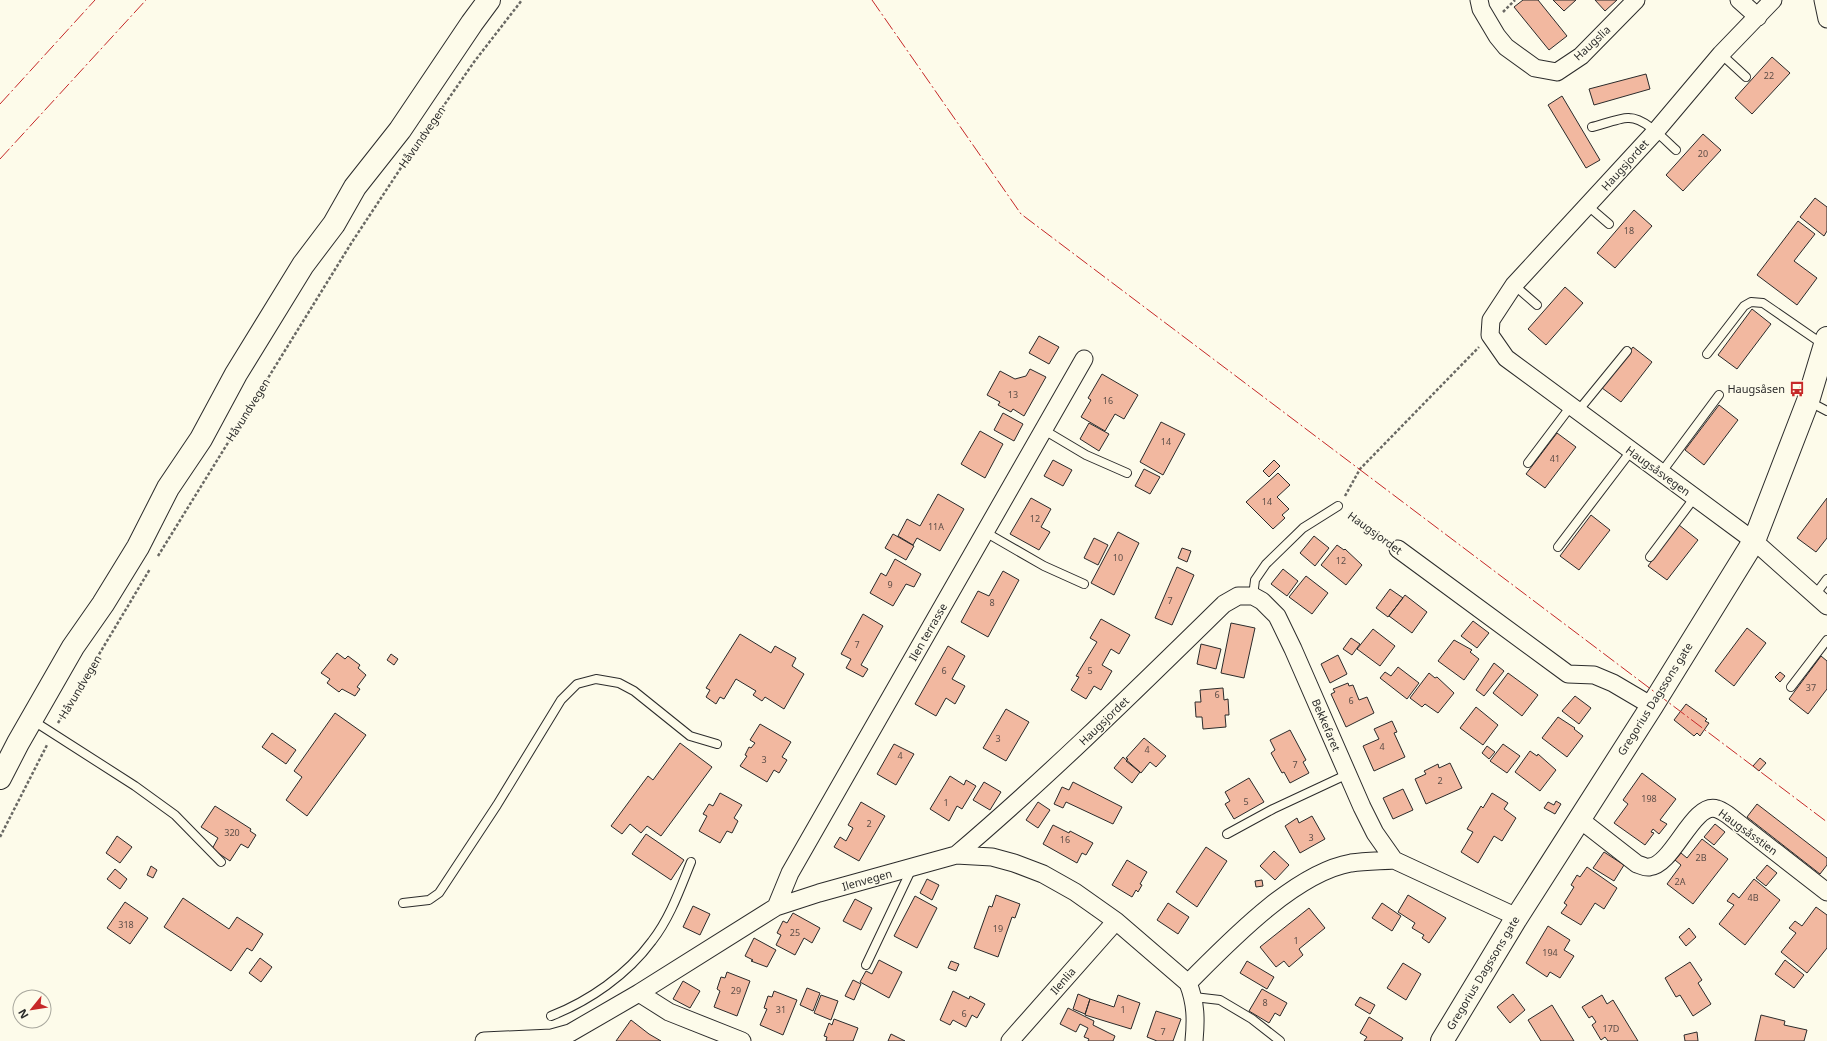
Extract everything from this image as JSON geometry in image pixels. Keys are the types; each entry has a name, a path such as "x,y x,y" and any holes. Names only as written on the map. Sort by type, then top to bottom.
{"main road":[{"name":"Håvundvegen","path":"0,778 31,719 73,647 103,604 126,566 168,488 201,439 236,374 303,265 334,224 356,186 400,130 472,22 489,0"},
{"name":"Gregorius Dagssons gate","path":"1442,1041 1578,818 1652,706 1754,541 1808,401 1826,341"}],"street":[{"name":"Haugslia","path":"1479,0 1481,9 1497,36 1506,47 1535,68 1557,72 1581,56 1636,0"},
{"path":"1739,0 1758,16"},
{"name":"Haugsjordet","path":"1490,335 1491,320 1514,285 1656,131 1721,54 1773,0"},
{"path":"1823,0 1827,19"},
{"name":"Haugsåsvegen","path":"1490,335 1506,358 1754,541 1821,601"},
{"name":"Ilen terrasse","path":"776,907 790,873 1084,359"},
{"name":"Haugsjordet","path":"1398,549 1568,674 1594,675 1613,683 1652,706"},
{"name":"Haugsjordet","path":"956,855 1008,811 1103,723 1224,604 1238,596 1253,596"},
{"name":"Bekkefaret","path":"1253,596 1262,601 1277,616 1375,833 1394,860"},
{"name":"Haugsåsstien","path":"1578,818 1637,864 1648,868 1657,865 1666,856 1699,815 1706,810 1716,808 1728,815 1827,892"},
{"name":"Ilenvegen","path":"484,1041 552,1038 570,1032 639,993 776,907 956,855 992,857 1014,863 1043,874 1075,892 1116,921 1191,990"},
{"path":"1194,1041 1196,1019 1191,990 1248,924 1279,900 1322,873 1350,863 1394,860 1517,917"},
{"name":"Ilenlia","path":"1010,1041 1116,921"},
{"path":"639,993 669,1012 742,1041"}],"lane":[{"path":"1721,54 1746,77"},
{"path":"1592,127 1629,118 1640,121 1656,131 1676,150"},
{"path":"1588,206 1609,224"},
{"path":"1514,285 1536,305"},
{"path":"1707,354 1744,306 1751,302 1763,303 1826,341"},
{"path":"1528,463 1574,409 1627,351"},
{"path":"1661,473 1719,394"},
{"path":"1808,401 1827,411"},
{"path":"1044,430 1086,455 1127,473"},
{"path":"1558,547 1631,450"},
{"path":"1650,557 1695,498"},
{"name":"Haugsjordet","path":"1253,596 1255,580 1266,564 1303,528 1338,506"},
{"path":"985,532 1044,566 1084,584"},
{"path":"1821,601 1827,579"},
{"path":"1790,687 1827,640"},
{"path":"403,903 429,900 440,894 505,793 561,700 577,684 596,678 619,683 634,691 690,736 717,744"},
{"path":"31,719 135,786 175,814 221,862"},
{"path":"1228,834 1273,809 1348,774"},
{"path":"551,1016 567,1010 614,980 653,941 671,910 691,862"},
{"path":"866,965 912,867"},
{"path":"1191,990 1220,1000 1252,1019 1280,1041"}],"path":[{"name":"Håvundvegen","path":"155,561 394,177 474,62 522,0"},
{"path":"1338,506 1360,469 1490,335"},
{"name":"Haugsjordet","path":"1338,506 1398,549"},
{"name":"Håvundvegen","path":"0,837 53,733 151,568"}],"building":[{"path":"1523,0 1538,0 1567,36 1549,50 1514,7"},
{"path":"1553,0 1576,0 1564,11"},
{"path":"1595,0 1617,0 1605,11"},
{"path":"1772,57 1790,73 1752,114 1735,98"},
{"path":"1646,74 1650,89 1594,105 1589,89"},
{"path":"1562,96 1600,160 1586,168 1548,105"},
{"path":"1703,134 1721,150 1683,191 1666,175"},
{"path":"1815,198 1827,207 1827,231 1824,236 1800,217"},
{"path":"1634,210 1652,226 1615,268 1597,253"},
{"path":"1798,221 1815,234 1794,261 1817,278 1797,305 1757,275"},
{"path":"1565,287 1583,303 1546,345 1528,329"},
{"path":"1752,309 1771,324 1737,369 1718,355"},
{"path":"1039,336 1059,347 1049,364 1029,353"},
{"path":"1633,347 1652,362 1621,402 1602,388"},
{"path":"1030,369 1046,377 1024,416 1013,409 1011,412 998,405 1000,402 987,395 1000,371 1015,379 1026,376"},
{"path":"1102,374 1138,395 1124,419 1115,414 1105,431 1081,417 1091,400 1088,398"},
{"path":"1719,405 1738,420 1704,465 1685,450"},
{"path":"1003,413 1023,424 1014,441 994,430"},
{"path":"1161,422 1185,434 1163,475 1140,462"},
{"path":"1089,423 1109,434 1099,451 1080,439"},
{"path":"980,431 1003,444 985,478 961,464"},
{"path":"1557,433 1576,447 1545,488 1526,474"},
{"path":"1053,460 1072,470 1063,486 1044,476"},
{"path":"1274,460 1280,466 1269,477 1263,471"},
{"path":"1144,469 1160,477 1150,494 1135,486"},
{"path":"1278,473 1290,485 1277,497 1289,509 1282,515 1285,518 1273,529 1246,502"},
{"path":"938,494 964,509 940,551 917,538 913,545 898,536 907,519 920,526"},
{"path":"1031,498 1051,509 1041,527 1050,532 1039,550 1010,534"},
{"path":"1827,498 1827,538 1816,552 1797,538"},
{"path":"1591,515 1610,530 1579,570 1560,556"},
{"path":"1679,525 1698,540 1667,580 1648,566"},
{"path":"1118,532 1139,543 1114,595 1091,583"},
{"path":"893,534 914,546 906,560 885,548"},
{"path":"1314,536 1329,548 1315,566 1300,553"},
{"path":"1094,538 1108,545 1098,565 1084,558"},
{"path":"1337,545 1344,550 1345,549 1362,565 1346,585 1321,565"},
{"path":"1182,548 1191,551 1187,562 1178,558"},
{"path":"895,559 921,574 914,587 906,584 893,606 870,593 881,573 886,576"},
{"path":"1177,567 1194,575 1172,625 1155,618"},
{"path":"1283,569 1298,581 1287,596 1271,584"},
{"path":"1003,571 1019,580 988,637 961,622 978,591 989,596"},
{"path":"1306,576 1328,593 1312,614 1289,597"},
{"path":"1390,589 1403,598 1388,617 1376,608"},
{"path":"1405,595 1427,612 1412,633 1389,616"},
{"path":"863,614 883,626 861,665 868,669 863,677 846,668 851,659 841,654"},
{"path":"1101,619 1130,635 1119,654 1111,649 1102,665 1112,671 1101,690 1094,686 1086,699 1071,690 1079,677 1076,676 1097,642 1090,638"},
{"path":"1473,621 1489,633 1477,648 1461,636"},
{"path":"1231,623 1255,628 1244,678 1221,673"},
{"path":"1747,628 1766,643 1734,686 1715,671"},
{"path":"1373,629 1395,646 1380,666 1357,649"},
{"path":"740,634 771,653 775,646 796,658 792,666 804,674 784,709 765,697 762,701 753,695 756,691 736,679 724,699 720,697 716,704 706,697 710,690 706,688"},
{"path":"1351,638 1360,644 1352,655 1343,649"},
{"path":"1454,640 1472,650 1470,652 1479,659 1464,680 1438,661"},
{"path":"1201,644 1221,649 1216,669 1197,664"},
{"path":"948,646 965,656 952,679 965,686 955,704 946,698 936,716 915,704"},
{"path":"337,653 345,659 348,656 360,665 358,668 366,675 357,687 360,689 355,696 342,689 339,692 327,683 330,679 321,673"},
{"path":"391,654 398,659 394,665 387,660"},
{"path":"1338,655 1347,674 1330,683 1321,664"},
{"path":"1821,656 1827,661 1827,689 1808,714 1789,699"},
{"path":"1494,663 1504,671 1484,696 1476,690"},
{"path":"1398,667 1419,683 1407,699 1380,678 1385,672 1391,676"},
{"path":"1780,672 1785,676 1780,682 1775,677"},
{"path":"1429,673 1435,678 1437,677 1454,693 1438,713 1425,704 1422,707 1410,698"},
{"path":"1508,673 1538,695 1522,716 1493,693"},
{"path":"1348,683 1349,686 1353,685 1359,700 1367,697 1374,713 1346,727 1331,694 1335,692 1333,689"},
{"path":"1223,688 1224,700 1228,699 1229,715 1225,715 1226,727 1203,729 1202,717 1196,717 1195,702 1201,702 1200,690"},
{"path":"1575,696 1591,708 1579,724 1562,711"},
{"path":"1686,704 1707,719 1705,721 1709,723 1700,736 1697,733 1694,736 1674,720"},
{"path":"1476,707 1498,725 1483,745 1460,728"},
{"path":"1006,709 1029,722 1006,761 983,748"},
{"path":"335,713 366,735 307,816 286,800 302,777 294,771"},
{"path":"1558,717 1575,728 1574,729 1583,736 1567,757 1542,738"},
{"path":"1392,721 1397,732 1394,733 1405,757 1374,771 1363,746 1379,739 1374,729"},
{"path":"760,724 791,742 782,757 787,760 779,773 774,770 767,782 740,766 747,756 745,755 749,747 751,748 755,743 750,740"},
{"path":"1290,730 1306,760 1303,762 1309,773 1290,783 1284,772 1282,773 1271,753 1275,750 1270,740"},
{"path":"272,733 296,750 286,764 262,747"},
{"path":"1144,738 1166,756 1156,767 1150,762 1141,773 1126,761 1128,759 1126,758"},
{"path":"680,743 712,767 661,836 647,826 641,833 630,824 622,834 611,826 648,776 653,780"},
{"path":"894,744 914,754 896,785 877,774"},
{"path":"1503,744 1520,756 1507,773 1490,761"},
{"path":"1487,746 1495,752 1489,759 1482,753"},
{"path":"1530,751 1537,756 1538,754 1556,770 1540,791 1515,772"},
{"path":"1123,757 1140,772 1132,783 1114,768"},
{"path":"1760,758 1766,763 1759,771 1753,766"},
{"path":"1450,763 1462,788 1426,804 1415,779 1426,774 1424,771 1438,764 1439,768"},
{"path":"1642,773 1676,799 1660,820 1667,824 1659,834 1653,829 1651,832 1654,833 1645,845 1614,823 1628,804 1623,800"},
{"path":"950,776 964,785 966,780 976,786 962,809 957,806 949,821 930,809"},
{"path":"1249,778 1264,802 1234,819 1225,804 1230,801 1225,792"},
{"path":"984,782 1001,792 990,810 973,800"},
{"path":"1073,782 1122,807 1113,824 1066,802 1063,808 1054,804 1062,787 1069,790"},
{"path":"1403,789 1413,810 1393,819 1383,798"},
{"path":"720,793 742,805 734,818 738,821 732,833 727,831 720,843 699,831 707,816 703,814 709,804 713,806"},
{"path":"1492,793 1508,803 1504,809 1516,818 1502,841 1494,836 1478,863 1461,852 1473,832 1467,829 1481,806 1483,808"},
{"path":"1556,801 1561,804 1555,814 1544,808 1548,802 1554,805"},
{"path":"861,802 885,816 859,861 834,847 840,837 846,841 853,828 848,825"},
{"path":"1038,802 1050,810 1038,828 1026,820"},
{"path":"1757,804 1827,858 1827,865 1820,874 1747,817"},
{"path":"215,806 251,829 250,831 256,835 248,848 241,844 230,861 212,849 218,838 201,827"},
{"path":"1312,816 1325,839 1300,853 1285,826 1297,818 1299,823"},
{"path":"1715,824 1725,832 1714,845 1704,837"},
{"path":"1053,825 1069,833 1070,831 1093,843 1086,855 1082,853 1077,863 1043,844"},
{"path":"646,834 684,860 671,880 632,854"},
{"path":"117,836 132,847 120,863 106,853"},
{"path":"1702,839 1728,859 1693,904 1667,884 1681,865 1675,860 1681,853 1687,858"},
{"path":"1206,847 1227,861 1197,907 1176,892"},
{"path":"1274,851 1289,865 1275,880 1260,866"},
{"path":"1604,852 1624,865 1614,881 1593,868"},
{"path":"1127,860 1147,872 1140,884 1142,885 1138,892 1136,890 1132,897 1112,885"},
{"path":"1767,865 1777,873 1766,886 1756,878"},
{"path":"151,866 157,870 153,878 147,875"},
{"path":"1587,867 1617,888 1604,909 1595,903 1581,925 1561,913 1567,905 1564,903 1574,887 1571,885 1577,875 1580,877"},
{"path":"115,869 127,879 120,889 107,879"},
{"path":"927,879 939,885 932,900 920,893"},
{"path":"1754,879 1780,900 1745,945 1719,924 1734,905 1727,901 1733,893 1739,898"},
{"path":"1262,880 1263,886 1256,887 1255,881"},
{"path":"996,895 1020,904 1015,918 1012,917 998,957 974,948 989,906 992,907"},
{"path":"1408,895 1446,918 1429,943 1422,938 1424,935 1412,928 1415,923 1398,912"},
{"path":"915,896 937,908 917,948 894,936"},
{"path":"183,898 229,929 237,917 263,934 252,951 247,948 231,971 164,927"},
{"path":"855,899 872,908 861,930 843,921"},
{"path":"125,902 148,918 130,944 107,928"},
{"path":"1168,903 1189,917 1178,934 1157,920"},
{"path":"1382,903 1401,916 1392,931 1372,918"},
{"path":"693,906 710,914 700,935 683,927"},
{"path":"1816,907 1827,915 1827,948 1807,973 1781,952 1796,933 1789,928 1795,921 1802,926"},
{"path":"1309,908 1325,928 1299,949 1303,955 1289,967 1284,961 1276,967 1260,947"},
{"path":"793,913 820,928 812,943 804,938 795,955 776,945 781,935 777,933 783,921 787,923"},
{"path":"1548,926 1570,940 1564,950 1574,956 1560,978 1550,972 1547,977 1526,963"},
{"path":"1689,928 1696,937 1686,946 1679,937"},
{"path":"754,938 776,950 767,967 751,961 753,960 745,956"},
{"path":"260,958 272,967 261,982 249,973"},
{"path":"879,960 902,972 889,998 860,982 866,971 872,974"},
{"path":"1785,960 1804,975 1794,988 1775,974"},
{"path":"951,961 959,964 956,971 948,968"},
{"path":"1247,961 1274,977 1267,989 1240,973"},
{"path":"1690,962 1702,980 1698,983 1711,1004 1693,1016 1680,995 1676,997 1665,978"},
{"path":"1403,963 1421,974 1406,1000 1387,988"},
{"path":"727,972 750,981 737,1016 714,1007 720,991 717,989 721,977 725,978"},
{"path":"853,980 861,984 854,1000 845,996"},
{"path":"683,981 700,991 690,1008 673,999"},
{"path":"807,988 820,993 813,1011 800,1005"},
{"path":"1262,989 1287,1003 1280,1016 1275,1013 1269,1023 1249,1011"},
{"path":"774,991 797,1000 783,1035 760,1025 767,1009 764,1008 768,996 772,997"},
{"path":"953,991 969,999 970,996 985,1004 977,1018 972,1015 966,1027 953,1020 950,1025 940,1020"},
{"path":"1078,994 1090,999 1085,1014 1073,1009"},
{"path":"1513,994 1525,1010 1510,1023 1497,1007"},
{"path":"821,995 838,1001 831,1020 814,1013"},
{"path":"1118,995 1140,1003 1131,1029 1085,1015 1090,999 1114,1007"},
{"path":"1602,995 1607,1004 1613,1000 1638,1041 1608,1041 1605,1037 1601,1040 1592,1025 1596,1022 1592,1016 1589,1018 1582,1007"},
{"path":"1360,997 1375,1005 1370,1014 1355,1005"},
{"path":"1552,1005 1574,1041 1541,1041 1528,1020"},
{"path":"1068,1008 1094,1021 1093,1025 1115,1036 1113,1041 1088,1041 1089,1039 1084,1037 1088,1028 1080,1024 1076,1032 1060,1024"},
{"path":"1156,1011 1181,1019 1173,1041 1157,1041 1147,1037"},
{"path":"1761,1015 1785,1021 1784,1025 1807,1030 1804,1041 1755,1041"},
{"path":"1369,1017 1403,1038 1401,1041 1364,1041 1367,1037 1360,1033"},
{"path":"834,1019 858,1028 853,1041 826,1041 827,1037 824,1036 829,1023 832,1025"},
{"path":"631,1020 649,1034 661,1041 616,1041"},
{"path":"1697,1032 1698,1041 1685,1041 1684,1035"},
{"path":"891,1034 905,1041 888,1041"}],"power":[{"path":"0,104 95,0"},
{"path":"0,159 146,0"},
{"path":"872,0 1021,214 1827,822"}],"place":[{"name":"Haugsåsen","path":"1797,389"}]}
